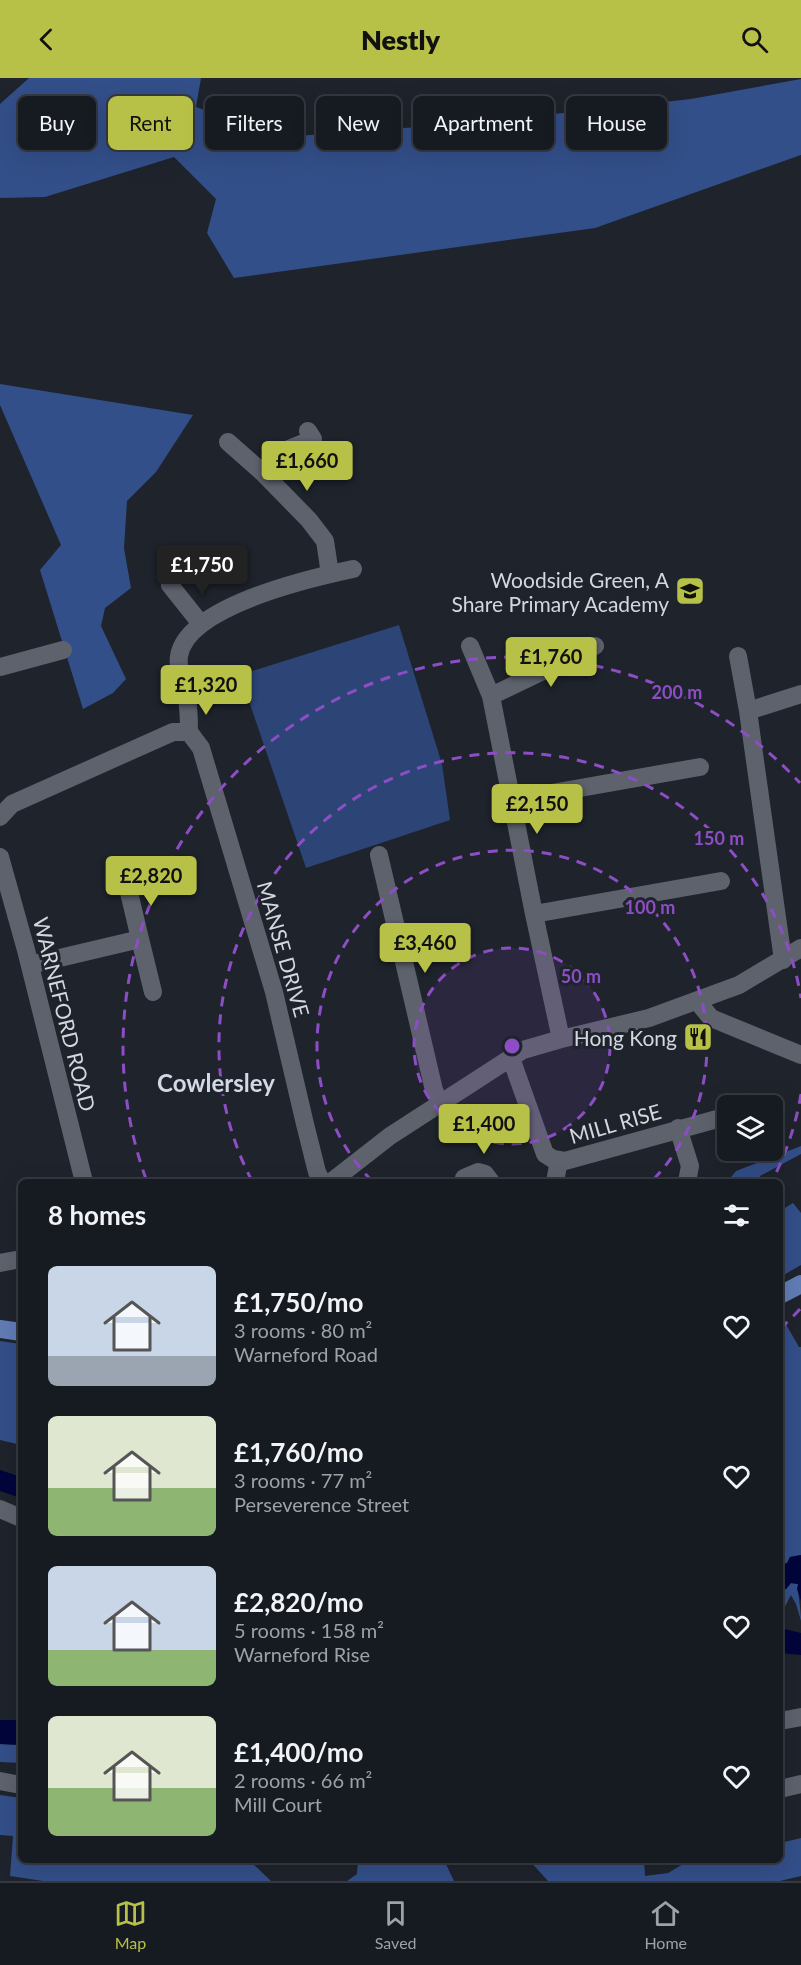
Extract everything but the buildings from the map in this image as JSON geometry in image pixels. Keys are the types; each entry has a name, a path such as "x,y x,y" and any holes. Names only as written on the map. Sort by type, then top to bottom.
{"main road":[{"path":"783,1293 801,1284"},
{"path":"0,1329 18,1332"}],"street":[{"path":"263,473 279,453 313,439 308,430"},
{"path":"228,442 263,473 309,520 325,541 330,574"},
{"path":"0,817 12,804 173,732 189,732 187,700 178,670 180,653 188,637 201,624 245,599 353,569"},
{"path":"178,570 170,585 201,624"},
{"path":"470,646 491,696 561,1039"},
{"path":"491,696 595,646"},
{"path":"0,667 63,650"},
{"path":"738,656 748,711 783,960"},
{"path":"748,711 801,694"},
{"name":"MANSE DRIVE","path":"189,732 201,748 274,992 307,1134 320,1179"},
{"path":"512,800 700,767"},
{"path":"379,855 434,1090 440,1104"},
{"name":"WARNEFORD ROAD","path":"0,856 30,965 83,1179"},
{"path":"534,914 721,881"},
{"path":"127,884 153,992"},
{"path":"30,965 140,939"},
{"path":"335,1179 390,1136 523,1050 649,1018 739,985 801,948"},
{"path":"697,1000 711,1018 801,1055"},
{"name":"MILL RISE","path":"511,1058 545,1154 559,1160 565,1161 717,1119"},
{"path":"678,1128 690,1166 688,1179"},
{"path":"556,1179 559,1160"},
{"path":"464,1178 478,1172 485,1174 489,1179"},
{"path":"0,1263 18,1260"},
{"path":"0,1509 18,1517"},
{"path":"783,1720 801,1717"},
{"path":"0,1781 18,1784"},
{"path":"783,1788 801,1784"}],"shaded area":[{"path":"29,78 201,78 196,107 205,110 205,150 304,150 304,135 316,135 316,150 401,150 401,128 413,127 413,150 554,150 554,114 566,113 566,150 667,150 667,102 801,79 801,155 595,228 234,278 207,233 216,199 174,157 45,197 0,198 0,104"},
{"path":"0,384 193,415 156,472 127,501 124,548 131,588 105,608 101,626 126,679 113,693 83,709 40,570 61,545 0,405"},
{"path":"399,625 442,764 450,820 306,868 240,675"},
{"path":"801,1146 801,1154 760,1176 760,1179 729,1179 736,1171 762,1161 783,1161 783,1153"},
{"path":"793,1203 801,1213 801,1265 783,1275 783,1209"},
{"path":"783,1319 801,1347 801,1555 790,1557 787,1563 783,1564"},
{"path":"0,1341 18,1344 18,1444 0,1440"},
{"path":"0,1470 18,1476 18,1497 0,1491"},
{"path":"801,1555 801,1601 797,1589 798,1584 791,1583 783,1590 783,1564 787,1563 790,1557"},
{"path":"791,1583 798,1584 801,1621 791,1595 783,1610 783,1590"},
{"path":"783,1629 801,1633 801,1655 783,1653"},
{"path":"0,1720 18,1720 18,1745 0,1744"},
{"path":"0,1744 18,1745 18,1763 0,1762"},
{"path":"0,1795 18,1798 18,1863 252,1863 271,1881 43,1881 10,1876 13,1836 0,1835"},
{"path":"801,1838 801,1876 780,1881 548,1881 532,1863 644,1863 645,1876 668,1873 685,1863 783,1863 783,1842"},
{"path":"358,1863 445,1863 454,1881 347,1881 357,1874"}],"place":[{"name":"Woodside Green, A Share Primary Academy","path":"690,591"},
{"name":"Hong Kong","path":"698,1037"}],"district":[{"name":"Cowlersley","path":"216,1082"}]}
